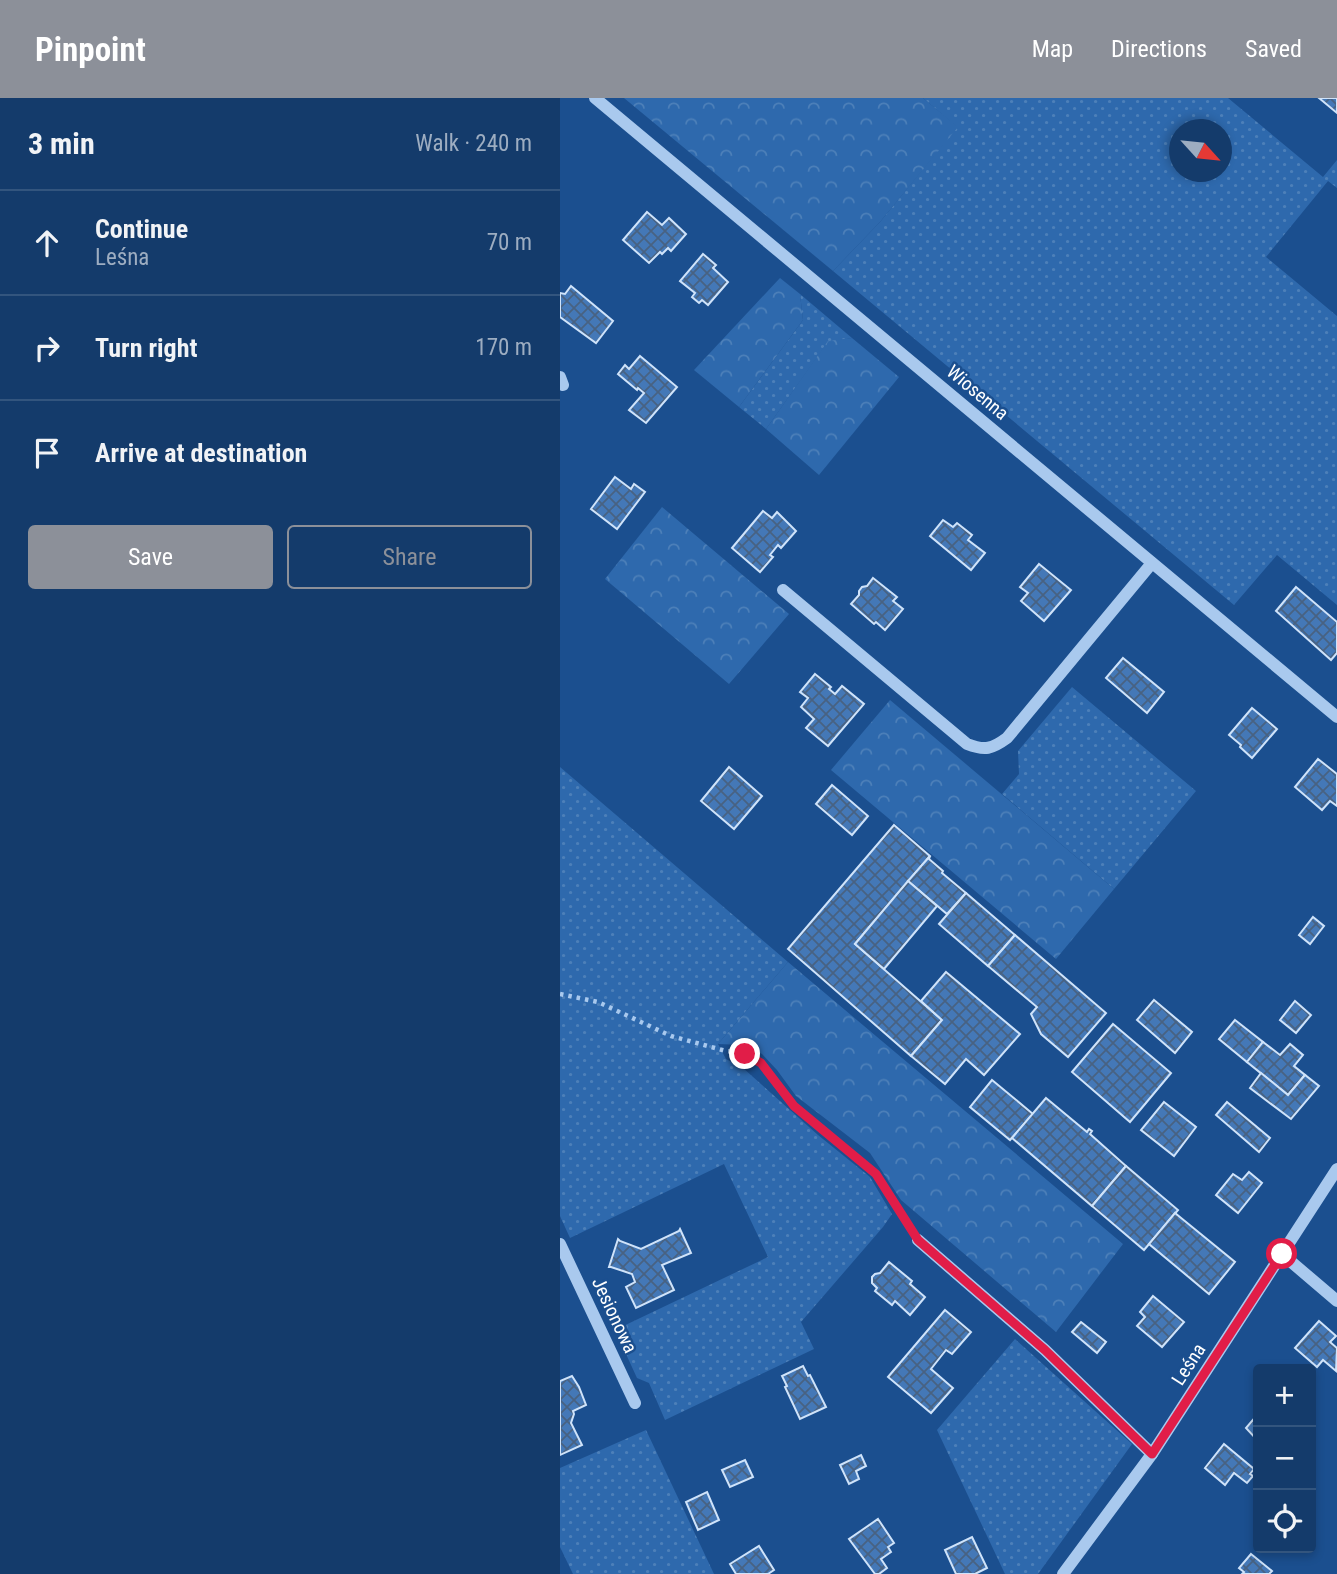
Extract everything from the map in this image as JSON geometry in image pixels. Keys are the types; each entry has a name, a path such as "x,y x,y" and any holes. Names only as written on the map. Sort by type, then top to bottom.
{"street":[{"name":"Wiosenna","path":"594,98 1337,717"},
{"path":"783,590 967,744 979,748 994,747 1007,738 1152,563"},
{"name":"Leśna","path":"1063,1574 1152,1454 1337,1169"},
{"path":"918,1240 1045,1350 1152,1454"},
{"name":"Jesionowa","path":"560,1244 635,1403"},
{"path":"1282,1254 1337,1301"}],"path":[{"path":"560,994 598,1002 671,1036 745,1054 761,1063 794,1106 876,1174 918,1240"}],"green space":[{"path":"624,98 923,98 958,127 880,222 833,271"},
{"path":"923,98 1228,98 1323,177 1337,160 1337,188 1328,181 1266,257 1337,316 1337,605 1277,555 1234,605 833,271 880,222 957,127"},
{"path":"780,278 800,294 803,320 739,407 694,370"},
{"path":"800,294 852,338 828,342 766,429 739,407 803,320"},
{"path":"852,338 899,377 819,475 766,429 828,341"},
{"path":"662,507 789,614 729,684 605,579"},
{"path":"1072,687 1196,791 1114,889 1002,794 1019,774 1018,751"},
{"path":"890,700 1114,889 1056,959 831,770"},
{"path":"560,767 788,962 718,1044 726,1059 743,1068 870,1177 892,1214 801,1322 814,1349 665,1420 649,1383 637,1378 615,1330 768,1257 724,1164 570,1238 560,1216"},
{"path":"788,962 1123,1244 1056,1332 901,1200 870,1153 796,1096 762,1054 744,1045 718,1044"},
{"path":"1015,1339 1132,1444 1038,1574 1005,1574 937,1430"},
{"path":"646,1430 714,1574 573,1574 560,1547 560,1468"}],"building":[{"path":"1319,98 1337,98 1337,113"},
{"path":"647,212 662,225 669,218 686,234 671,251 668,248 662,254 660,252 649,263 623,240"},
{"path":"703,254 716,265 713,268 728,282 708,305 702,300 699,303 692,297 695,293 680,281"},
{"path":"571,286 613,321 596,343 560,317 560,293 565,294"},
{"path":"640,356 677,387 646,423 629,410 644,393 618,374 625,365 629,369"},
{"path":"615,477 631,489 634,484 645,492 617,529 591,509"},
{"path":"763,511 772,518 777,512 796,531 781,548 778,545 770,555 773,557 760,572 732,548"},
{"path":"943,520 953,527 957,523 972,535 968,540 985,553 971,570 930,536"},
{"path":"1039,564 1071,590 1044,621 1021,601 1028,593 1020,587"},
{"path":"873,578 897,597 893,601 903,609 885,630 851,604 862,587 867,586"},
{"path":"1296,587 1337,622 1337,653 1331,660 1276,611"},
{"path":"1123,658 1164,692 1147,713 1106,678"},
{"path":"815,674 831,687 829,689 835,694 842,686 864,704 828,746 806,728 814,719 801,707 808,698 800,692"},
{"path":"1252,708 1277,729 1252,758 1229,735"},
{"path":"1318,759 1337,774 1337,806 1330,801 1322,810 1295,787"},
{"path":"729,767 762,796 734,829 701,801"},
{"path":"832,785 868,816 852,835 816,804"},
{"path":"894,825 930,856 855,944 942,1020 911,1056 788,949"},
{"path":"930,856 929,859 942,873 966,893 947,914 908,881"},
{"path":"908,881 937,906 884,969 855,944"},
{"path":"966,893 1015,935 988,966 939,924"},
{"path":"1313,917 1324,926 1310,944 1299,935"},
{"path":"1015,935 1106,1013 1068,1057 1041,1034 1031,1014 1037,1007 988,966"},
{"path":"946,972 1020,1034 984,1075 966,1059 945,1084 911,1056 942,1020 921,1001"},
{"path":"1154,1000 1192,1032 1175,1053 1137,1020"},
{"path":"1295,1001 1311,1015 1296,1033 1280,1020"},
{"path":"1235,1020 1263,1042 1247,1062 1219,1039"},
{"path":"1113,1024 1171,1073 1130,1122 1072,1072"},
{"path":"1263,1042 1280,1055 1290,1044 1303,1055 1294,1066 1305,1075 1288,1095 1247,1062"},
{"path":"1261,1073 1288,1095 1305,1075 1319,1086 1291,1119 1250,1088"},
{"path":"992,1080 1033,1114 1010,1140 970,1107"},
{"path":"1046,1098 1087,1132 1089,1129 1092,1131 1090,1134 1126,1166 1092,1206 1012,1138"},
{"path":"1164,1102 1196,1127 1174,1156 1141,1130"},
{"path":"1227,1102 1270,1138 1259,1152 1216,1115"},
{"path":"1126,1166 1178,1210 1144,1250 1092,1206"},
{"path":"1249,1172 1262,1183 1238,1213 1216,1195 1233,1174 1242,1180"},
{"path":"1175,1213 1235,1262 1209,1294 1149,1244"},
{"path":"680,1229 691,1253 662,1265 674,1290 636,1308 626,1287 635,1282 632,1274 609,1267 618,1239 641,1249"},
{"path":"889,1262 912,1281 910,1284 925,1297 910,1315 895,1301 892,1305 875,1291 877,1288 872,1283 872,1277 880,1273"},
{"path":"1153,1296 1184,1322 1162,1347 1137,1326 1145,1317 1140,1312"},
{"path":"945,1310 971,1332 952,1354 946,1350 931,1369 953,1388 931,1413 888,1377"},
{"path":"1319,1321 1336,1336 1330,1342 1337,1348 1336,1371 1323,1360 1317,1367 1295,1348"},
{"path":"1081,1322 1106,1342 1097,1353 1072,1332"},
{"path":"803,1366 826,1407 800,1419 782,1376"},
{"path":"572,1376 586,1405 573,1411 571,1423 582,1445 560,1455 560,1381"},
{"path":"1253,1420 1253,1436 1246,1428"},
{"path":"1224,1444 1253,1468 1250,1474 1253,1476 1247,1483 1234,1473 1225,1485 1205,1468"},
{"path":"861,1455 866,1466 856,1471 859,1479 849,1484 840,1465"},
{"path":"745,1460 753,1477 730,1487 722,1470"},
{"path":"707,1492 719,1520 698,1530 686,1502"},
{"path":"878,1519 894,1543 888,1547 891,1552 881,1559 887,1568 875,1574 849,1539"},
{"path":"972,1537 987,1568 975,1574 956,1574 945,1550"},
{"path":"759,1546 774,1570 768,1574 736,1574 730,1564"},
{"path":"1251,1554 1272,1571 1269,1574 1242,1574 1244,1572 1239,1568"}],"route":[{"path":"745,1054 761,1063 794,1106 876,1174 918,1240 1045,1350 1152,1454 1282,1254"}]}
